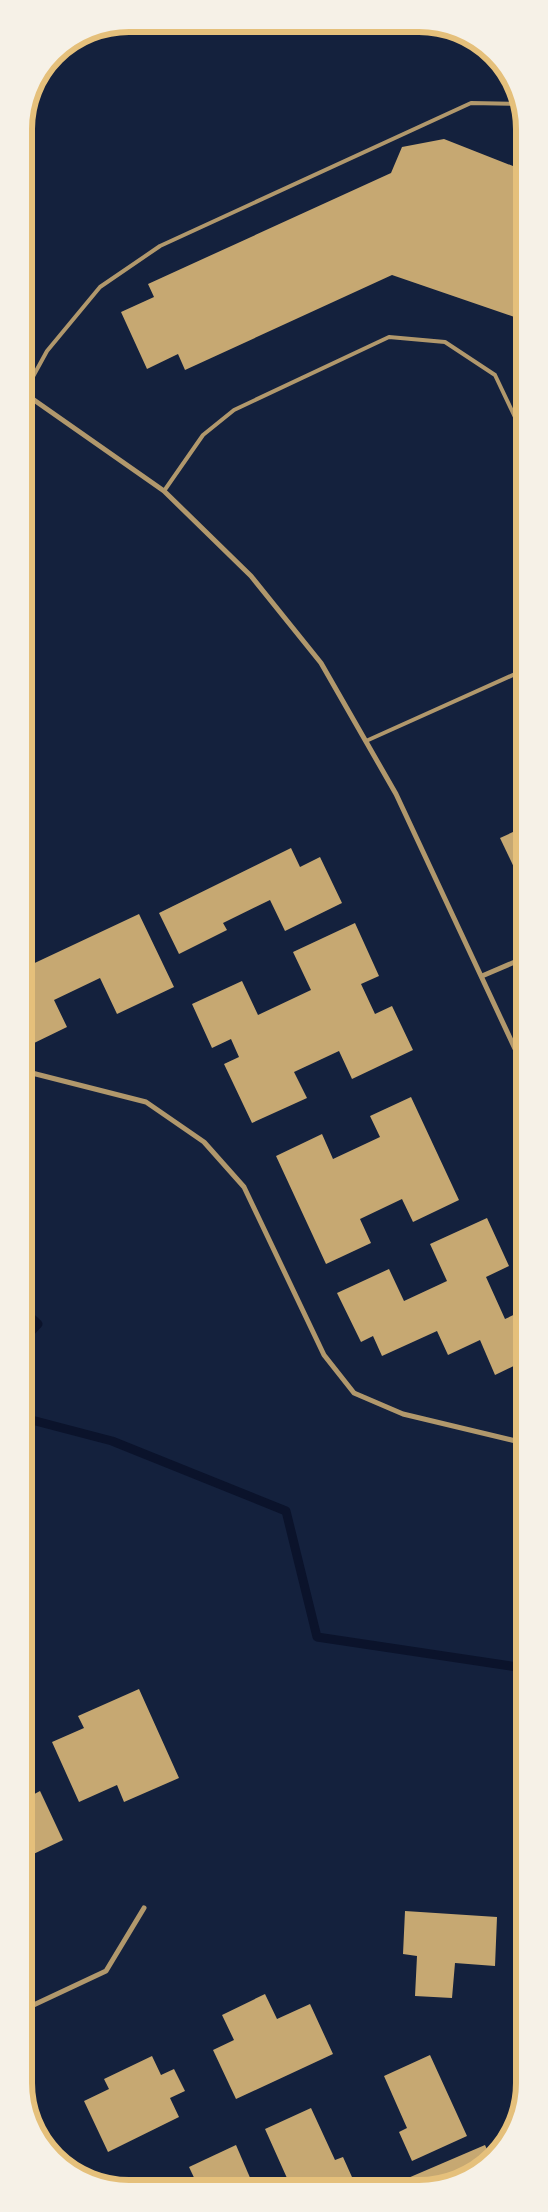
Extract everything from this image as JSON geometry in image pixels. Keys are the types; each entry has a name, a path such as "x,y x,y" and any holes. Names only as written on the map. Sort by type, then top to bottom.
{"street":[{"path":"33,399 164,491 251,576 321,663 396,794 516,1049"},
{"path":"482,976 516,962"},
{"path":"33,1073 146,1102 204,1142 244,1187 324,1355 354,1393 403,1414 515,1441"},
{"path":"32,2006 106,1971 144,1908"}],"lane":[{"path":"33,378 48,352 100,287 160,246 471,103 512,104"},
{"path":"164,491 203,435 234,410 389,337 445,342 495,376 516,419"},
{"path":"366,741 516,674"}],"building":[{"path":"444,139 516,167 516,318 392,275 185,370 178,354 147,369 121,312 154,297 148,284 391,173 402,147"},
{"path":"516,831 516,871 500,838"},
{"path":"291,848 300,867 320,857 342,903 285,931 270,900 223,923 227,930 179,954 159,913"},
{"path":"139,914 174,987 117,1014 100,978 54,1000 67,1027 33,1044 33,964"},
{"path":"355,923 379,976 361,984 375,1014 392,1006 413,1050 352,1079 339,1051 294,1072 307,1098 252,1123 224,1064 239,1057 231,1039 212,1048 192,1004 242,981 258,1015 311,990 293,952"},
{"path":"411,1097 459,1200 413,1222 402,1199 360,1219 371,1243 326,1264 276,1156 322,1134 333,1159 380,1137 370,1116"},
{"path":"487,1218 509,1266 486,1277 505,1319 515,1314 515,1365 495,1375 480,1340 448,1355 437,1331 382,1356 373,1336 361,1342 337,1293 389,1269 404,1301 447,1281 430,1244"},
{"path":"139,1689 179,1778 124,1802 117,1785 79,1802 52,1742 84,1728 78,1716"},
{"path":"40,1791 63,1840 32,1855 32,1795"},
{"path":"405,1911 497,1917 495,1966 455,1963 452,1998 415,1996 417,1956 403,1954"},
{"path":"265,1994 277,2019 310,2004 333,2054 236,2099 213,2050 234,2040 222,2015"},
{"path":"430,2055 467,2136 412,2161 399,2132 407,2128 384,2076"},
{"path":"152,2056 161,2075 174,2069 185,2091 170,2098 179,2117 108,2152 84,2101 109,2089 104,2079"},
{"path":"311,2108 335,2160 343,2157 353,2180 288,2180 265,2129"},
{"path":"236,2145 251,2180 195,2180 189,2167"},
{"path":"485,2145 488,2150 478,2160 462,2170 432,2179 409,2180 408,2178"}],"waterway":[{"path":"32,1319 38,1324 32,1330"},
{"path":"32,1420 112,1441 286,1511 317,1637 515,1667"}]}
